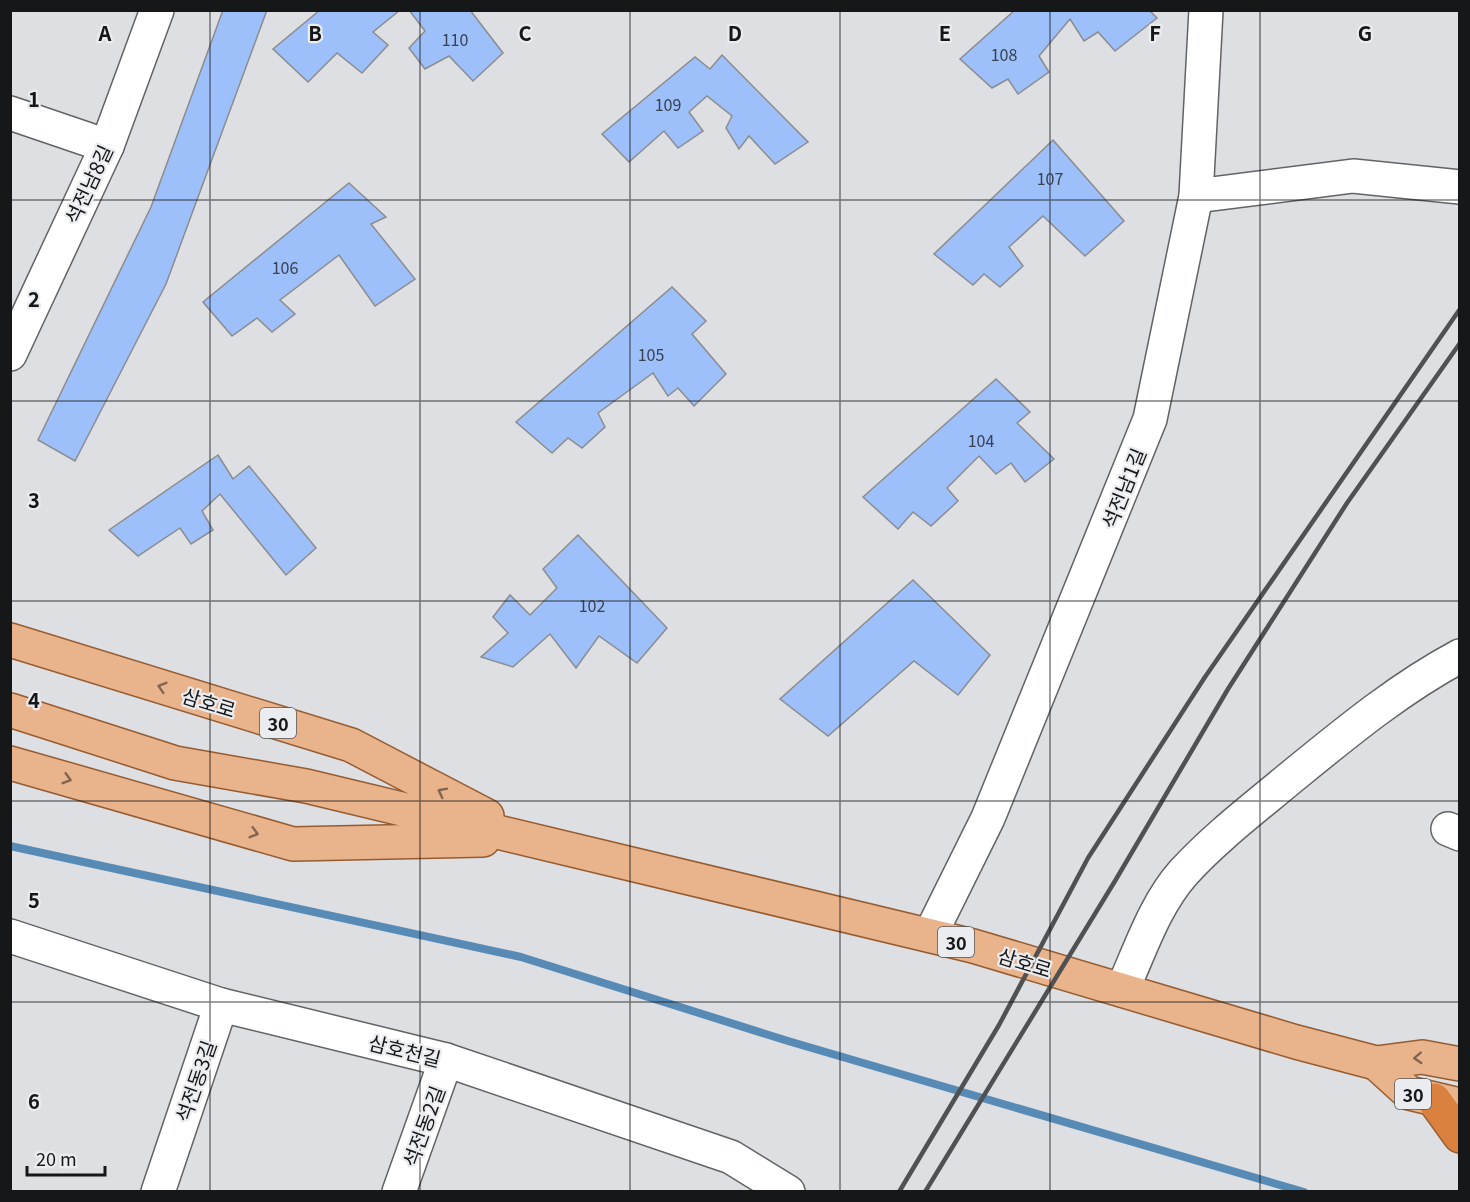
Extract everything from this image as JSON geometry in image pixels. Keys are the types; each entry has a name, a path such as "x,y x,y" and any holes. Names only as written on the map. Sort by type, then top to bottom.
{"highway":[{"path":"1447,1102 1460,1136"}],"main road":[{"name":"삼호로","path":"10,640 351,745 531,839"},
{"name":"삼호로","path":"10,710 175,763 306,786 930,935 1376,1063 1422,1057 1460,1064"},
{"name":"삼호로","path":"10,764 293,844 531,839"},
{"name":"삼호로","path":"1376,1063 1409,1093 1447,1102"}],"street":[{"name":"석전남8길","path":"10,354 106,146 157,10"},
{"name":"석전남1길","path":"930,935 988,818 1150,419 1196,196 1206,10"},
{"path":"10,113 106,146"},
{"path":"1196,196 1353,176 1460,187"},
{"path":"1122,990 1155,916 1182,874 1240,820 1340,737 1432,671 1460,656"},
{"name":"삼호천길","path":"12,942 221,1005 446,1060 731,1157 788,1191"},
{"name":"석전동3길","path":"158,1191 221,1005"},
{"name":"석전동2길","path":"399,1191 446,1060"}],"building":[{"path":"223,10 267,10 166,284 75,461 38,440 151,207"},
{"path":"320,10 400,10 373,32 388,45 362,73 337,53 308,82 273,49"},
{"path":"409,10 470,10 503,53 473,81 449,56 425,69 409,48 425,31"},
{"path":"1015,10 1149,10 1157,18 1115,51 1098,32 1084,41 1070,19 1039,56 1049,72 1018,94 1008,79 992,88 960,59"},
{"path":"722,55 808,142 775,164 749,136 739,149 726,128 732,116 707,96 689,112 703,131 678,148 664,131 629,162 602,134 695,57 710,69"},
{"path":"1053,140 1124,221 1085,256 1043,216 1009,247 1023,266 1000,287 984,274 973,285 934,254"},
{"path":"349,183 386,217 371,224 415,279 375,306 339,255 280,300 295,314 272,332 257,318 232,336 203,302"},
{"path":"672,287 706,321 692,334 726,374 694,406 678,388 668,396 653,373 598,413 605,427 582,448 568,438 552,453 516,422"},
{"path":"996,379 1030,412 1017,423 1054,459 1025,482 1011,463 996,474 979,456 947,488 958,501 931,526 913,512 898,529 863,497"},
{"path":"218,455 233,479 249,466 316,548 286,575 220,494 202,511 213,530 191,544 180,528 138,556 109,530"},
{"path":"578,535 667,628 637,663 599,636 576,668 550,634 513,667 481,657 508,633 493,617 510,595 530,615 557,588 543,569"},
{"path":"913,580 990,655 958,695 914,661 828,736 780,699"}],"waterway":[{"path":"10,846 521,957 788,1041 1304,1192"}],"railway":[{"path":"899,1192 999,1025 1088,858 1205,677 1460,309"},
{"path":"925,1192 1115,881 1228,689 1347,503 1460,343"}]}
